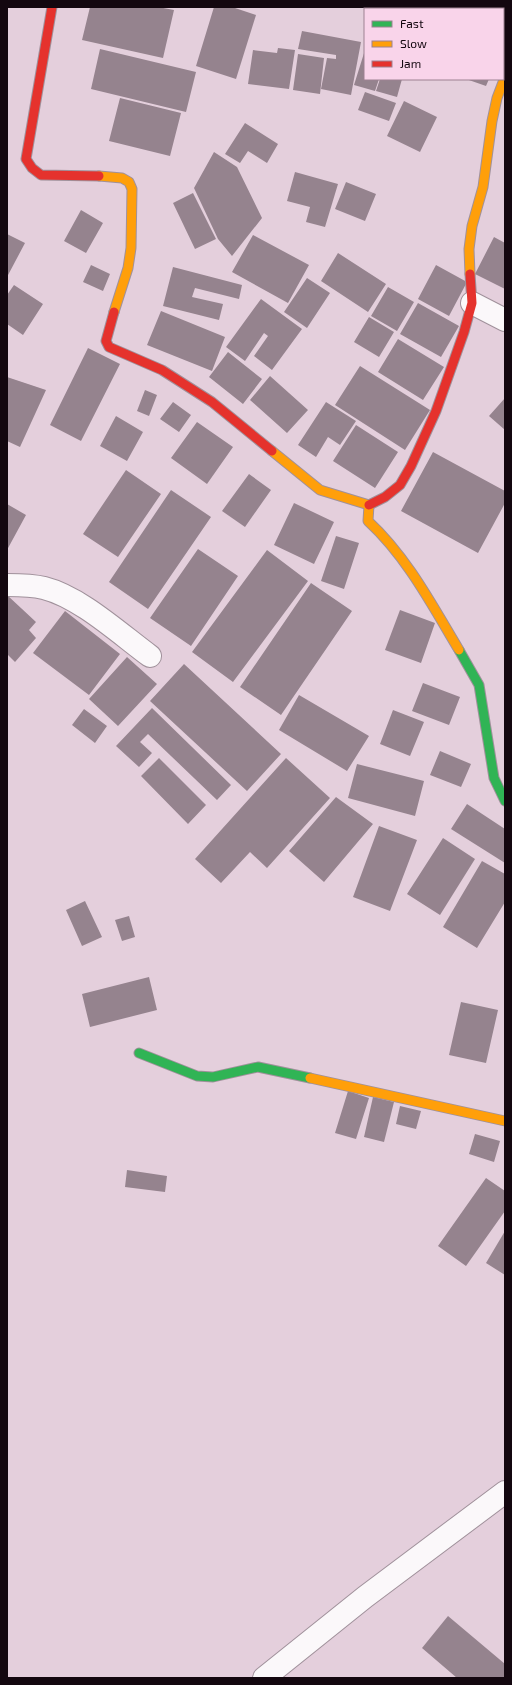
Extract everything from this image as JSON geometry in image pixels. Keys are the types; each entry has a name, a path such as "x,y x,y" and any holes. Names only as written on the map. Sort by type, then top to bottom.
{"street":[{"path":"52,7 26,159 29,166 41,175 89,175 122,178 129,181 132,189 131,248 128,268 107,334 106,341 109,347 162,370 212,402 320,490 368,505 385,497 400,485 436,411 464,332 472,303 469,249 472,226 483,187 492,121 497,98 504,80"},
{"path":"472,303 505,320"},
{"path":"368,505 368,521 380,532 416,580 479,685 494,778 505,801"},
{"path":"7,585 43,588 55,592 86,608 150,656"},
{"path":"139,1053 197,1076 213,1077 258,1067 505,1121"},
{"path":"264,1678 365,1597 505,1492"}],"building":[{"path":"90,7 158,7 174,10 163,58 82,40"},
{"path":"214,7 232,7 256,15 236,79 196,66"},
{"path":"302,31 361,42 351,95 321,89 327,58 336,59 336,55 298,49"},
{"path":"278,48 295,50 289,89 248,84 253,50 277,53"},
{"path":"100,49 196,72 186,112 91,89"},
{"path":"364,53 364,80 379,80 375,91 354,85"},
{"path":"298,54 324,58 320,94 293,90"},
{"path":"380,80 402,80 397,97 376,91"},
{"path":"469,80 489,80 486,86"},
{"path":"365,92 396,103 389,121 358,110"},
{"path":"120,98 181,113 170,156 109,141"},
{"path":"404,101 437,117 420,152 387,136"},
{"path":"245,123 278,144 267,163 248,151 240,163 225,154"},
{"path":"214,152 237,167 262,218 232,256 218,239 194,188"},
{"path":"295,172 338,184 325,227 306,222 310,207 287,201"},
{"path":"346,182 376,194 365,221 335,209"},
{"path":"193,193 216,239 195,249 173,203"},
{"path":"81,210 103,223 86,253 64,241"},
{"path":"7,234 25,243 7,277"},
{"path":"253,235 309,265 288,303 232,272"},
{"path":"494,237 505,243 505,289 475,274"},
{"path":"338,253 386,284 368,312 321,281"},
{"path":"91,265 110,274 103,291 83,282"},
{"path":"436,265 467,282 449,316 418,299"},
{"path":"173,267 242,285 239,299 195,288 192,297 223,304 219,320 163,306"},
{"path":"307,278 330,293 307,328 284,312"},
{"path":"14,285 43,304 23,335 7,324 7,295"},
{"path":"388,287 414,302 397,331 371,316"},
{"path":"261,299 302,329 272,370 254,356 268,336 264,333 245,361 226,347"},
{"path":"418,303 459,326 441,357 400,334"},
{"path":"161,311 225,337 212,371 147,345"},
{"path":"369,317 394,332 379,357 354,342"},
{"path":"398,339 444,367 423,400 378,372"},
{"path":"88,348 120,364 81,441 50,425"},
{"path":"228,352 262,379 243,404 209,377"},
{"path":"360,366 430,410 405,450 335,405"},
{"path":"270,376 308,410 287,433 250,400"},
{"path":"7,377 46,390 20,447 7,441"},
{"path":"145,390 157,395 149,416 137,411"},
{"path":"505,398 505,430 489,416"},
{"path":"173,402 191,415 179,432 160,419"},
{"path":"326,402 356,421 340,445 328,437 316,457 298,445"},
{"path":"116,416 143,432 127,461 100,446"},
{"path":"197,422 233,447 207,484 171,458"},
{"path":"356,425 398,452 375,488 333,461"},
{"path":"433,452 505,491 505,503 478,553 401,511"},
{"path":"126,470 161,494 118,557 83,534"},
{"path":"249,474 271,490 245,527 222,511"},
{"path":"171,490 211,517 148,609 109,582"},
{"path":"294,503 334,522 314,564 274,545"},
{"path":"7,504 26,515 7,550"},
{"path":"336,536 359,543 344,589 321,581"},
{"path":"198,549 238,576 191,646 150,618"},
{"path":"267,550 308,581 233,682 192,652"},
{"path":"311,583 352,611 281,715 240,687"},
{"path":"7,595 36,622 29,630 36,638 15,662 7,654"},
{"path":"400,610 435,623 421,663 385,650"},
{"path":"65,611 120,654 89,695 33,653"},
{"path":"127,657 157,684 118,726 89,699"},
{"path":"184,664 281,754 247,791 150,701"},
{"path":"423,683 460,697 449,725 412,711"},
{"path":"299,695 369,736 347,771 279,730"},
{"path":"152,708 231,785 217,800 148,734 140,742 152,753 139,767 116,746"},
{"path":"84,709 107,726 95,743 72,725"},
{"path":"393,710 424,722 410,756 380,744"},
{"path":"440,751 471,764 461,787 430,775"},
{"path":"159,758 206,805 188,824 141,776"},
{"path":"286,758 330,798 267,868 250,852 221,883 195,859"},
{"path":"357,764 424,781 415,816 348,798"},
{"path":"336,797 373,824 324,882 289,851"},
{"path":"467,804 505,829 505,863 451,829"},
{"path":"379,826 417,840 390,911 353,897"},
{"path":"443,838 475,859 440,915 407,894"},
{"path":"482,861 505,874 505,902 477,948 443,927"},
{"path":"85,901 102,937 82,946 66,910"},
{"path":"129,916 135,937 122,941 115,920"},
{"path":"149,977 157,1010 90,1027 82,994"},
{"path":"461,1002 498,1010 486,1063 449,1055"},
{"path":"348,1091 369,1098 356,1139 335,1133"},
{"path":"373,1097 394,1102 384,1142 364,1137"},
{"path":"400,1106 421,1111 416,1129 396,1124"},
{"path":"475,1134 500,1141 494,1162 469,1154"},
{"path":"127,1170 167,1176 165,1192 125,1187"},
{"path":"486,1178 505,1191 505,1211 466,1266 438,1246"},
{"path":"505,1231 505,1275 486,1263"},
{"path":"448,1616 505,1664 505,1678 457,1678 422,1648"}],"traffic: fast":[{"path":"459,650 479,685 494,778 505,801"},
{"path":"139,1053 197,1076 213,1077 258,1067 310,1078"}],"traffic: slow":[{"path":"470,274 469,249 472,226 483,187 492,121 497,98 504,80"},
{"path":"99,176 122,178 129,182 132,189 131,248 128,268 114,312"},
{"path":"272,451 320,490 369,505 368,521 382,535 407,566 429,599 459,650"},
{"path":"310,1078 505,1121"}],"traffic: jam":[{"path":"52,7 26,159 32,168 41,175 99,176"},
{"path":"369,505 385,497 400,485 411,466 436,411 464,332 472,303 470,274"},
{"path":"114,312 106,341 109,347 162,370 212,402 272,451"}]}
